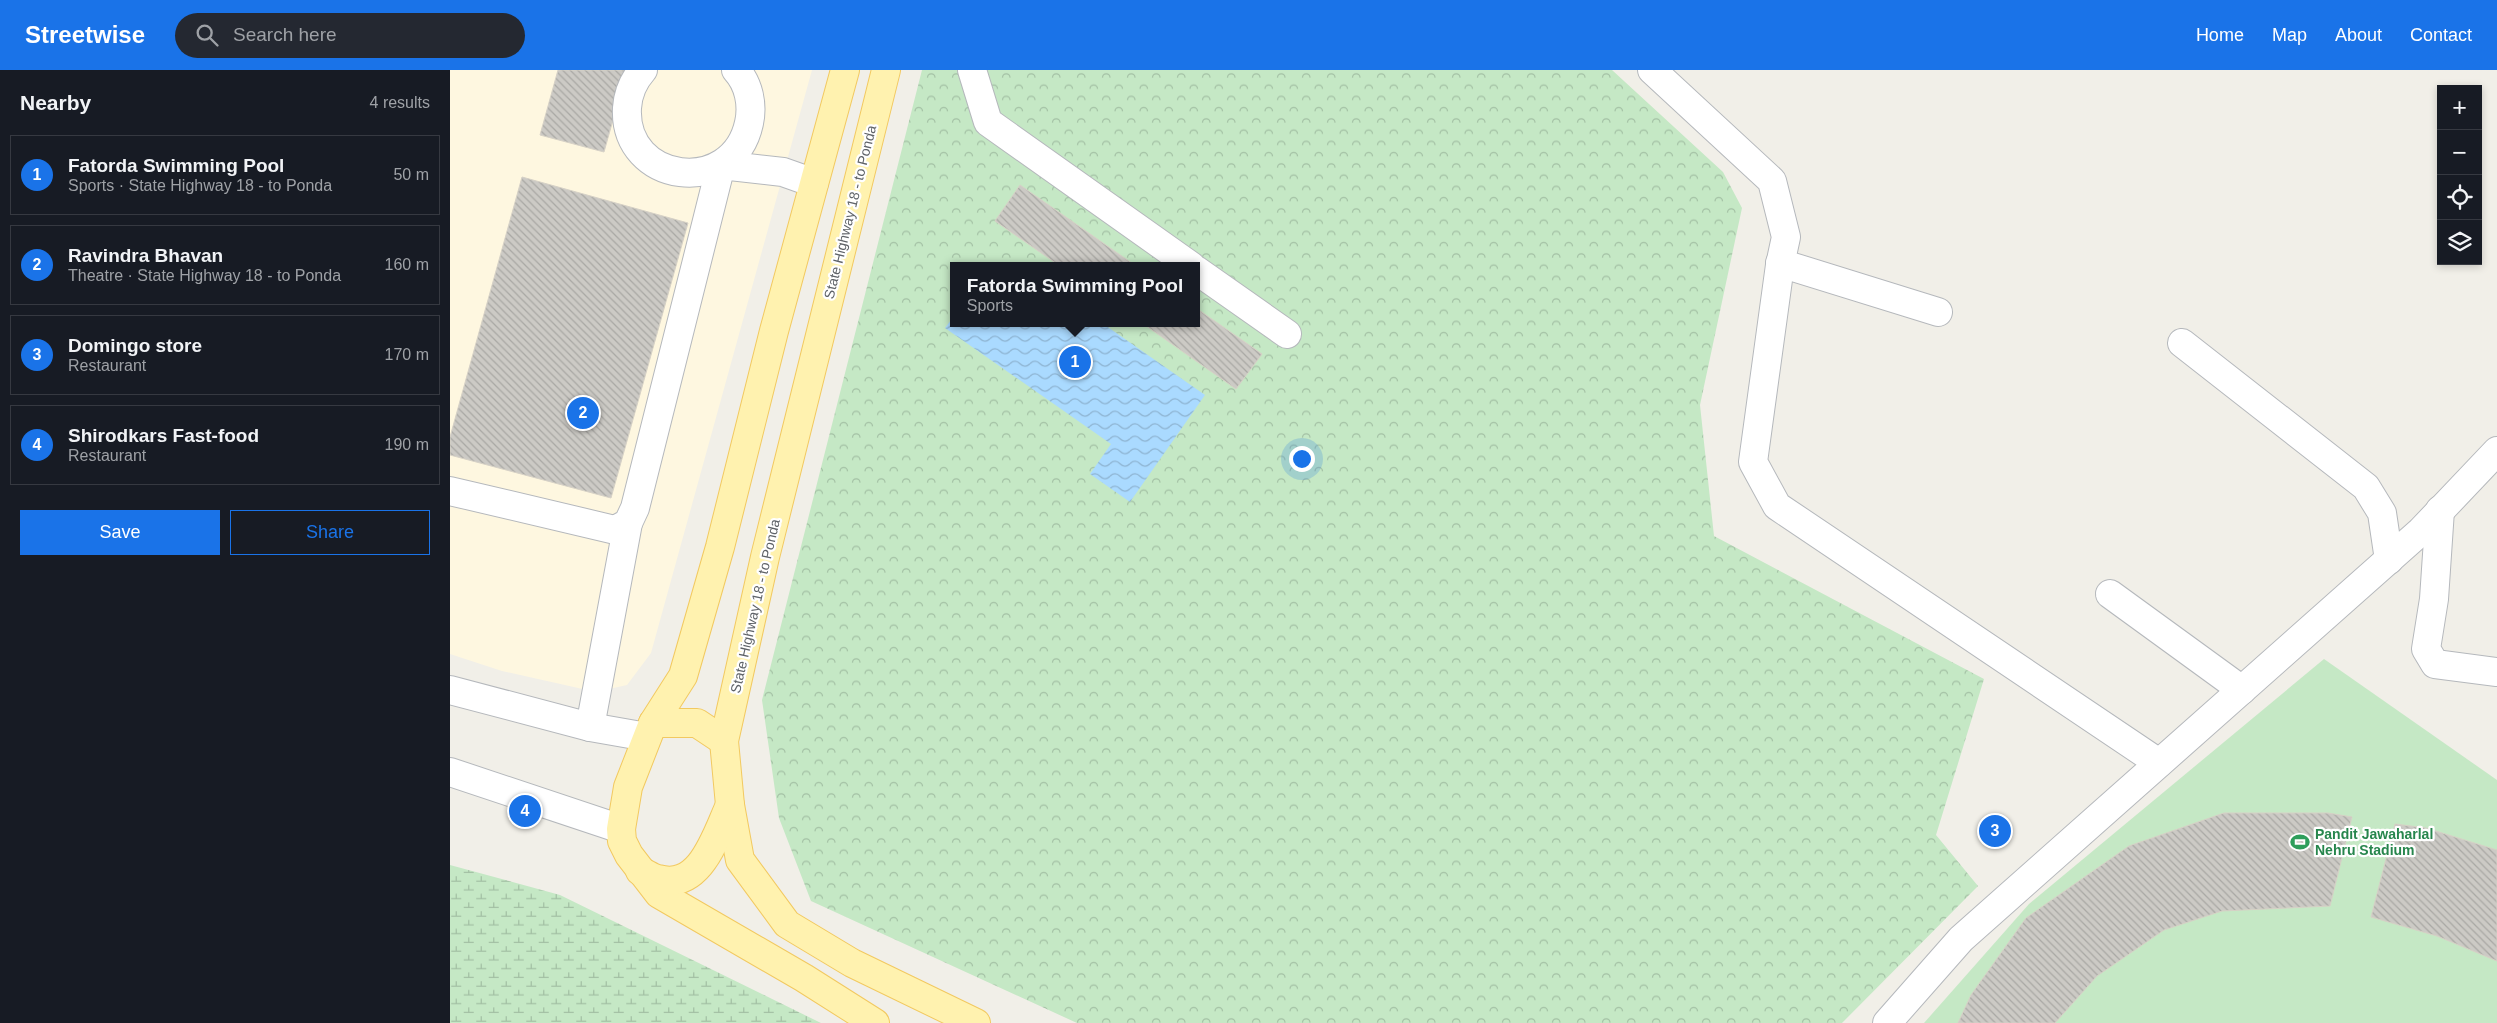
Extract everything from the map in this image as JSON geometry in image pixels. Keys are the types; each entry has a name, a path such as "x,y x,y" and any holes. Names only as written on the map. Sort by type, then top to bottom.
{"main road":[{"path":"846,70 774,331 720,548 683,676 650,730 628,788 621,829 622,841 629,856 659,894 804,978 875,1023"},
{"name":"State Highway 18 - to Ponda","path":"886,70 765,557 724,741 730,806 740,860 787,924 852,963 976,1023"},
{"path":"650,730 697,723 724,741"},
{"path":"640,871 658,879 676,880 693,873 707,855 730,806"}],"street":[{"path":"643,70 635,78 628,98 627,119 632,139 645,156 661,168 681,174 702,173 721,165 737,152 747,134 751,114 749,93 736,70"},
{"path":"972,70 988,122 1185,262"},
{"path":"1652,70 1772,180 1786,237 1780,263 1753,462 1777,506 2159,763"},
{"path":"721,165 783,172 814,183"},
{"path":"590,728 628,523 635,508 721,165"},
{"path":"1780,263 1938,312"},
{"path":"1200,273 1287,334"},
{"path":"2182,343 2366,487 2382,513 2389,560"},
{"path":"1887,1023 1961,939 2389,560 2497,451"},
{"path":"450,491 608,529 615,530 628,523"},
{"path":"2440,510 2434,599 2426,649 2435,664 2497,672"},
{"path":"2110,594 2242,690"},
{"path":"450,690 590,728 650,730"},
{"path":"450,772 621,829"}],"shaded area":[{"path":"450,70 812,70 651,653 627,685 596,692 502,671 450,654"}],"green space":[{"path":"922,70 1612,70 1723,172 1742,208 1700,405 1714,536 1984,679 1936,835 1978,886 1842,1023 1077,1023 811,901 779,818 762,700"},
{"name":"Pandit Jawaharlal Nehru Stadium","path":"2324,659 2497,780 2497,1023 1924,1023 2029,904"},
{"path":"450,865 560,895 821,1023 450,1023"}],"water":[{"path":"950,321 950,327 1108,327 1205,395 1130,502 1090,474 1111,444 945,328"}],"building":[{"path":"558,70 627,70 604,152 540,135"},
{"path":"522,177 688,223 611,498 450,455 450,437"},
{"path":"1020,185 1130,262 1054,262 995,221"},
{"path":"1200,311 1262,354 1236,389 1148,327 1200,327"},
{"path":"2224,813 2328,813 2352,817 2330,906 2222,911 2164,930 2097,976 2055,1023 1958,1023 1971,995 2026,918 2129,846"},
{"path":"2395,824 2426,828 2497,850 2497,961 2437,936 2371,917"}],"place":[{"name":"Fatorda Swimming Pool","path":"1075,362"},
{"name":"Ravindra Bhavan","path":"583,413"},
{"name":"Shirodkars Fast-food","path":"525,811"},
{"name":"Domingo store","path":"1995,831"},
{"name":"Pandit Jawaharlal Nehru Stadium","path":"2300,842"}]}
